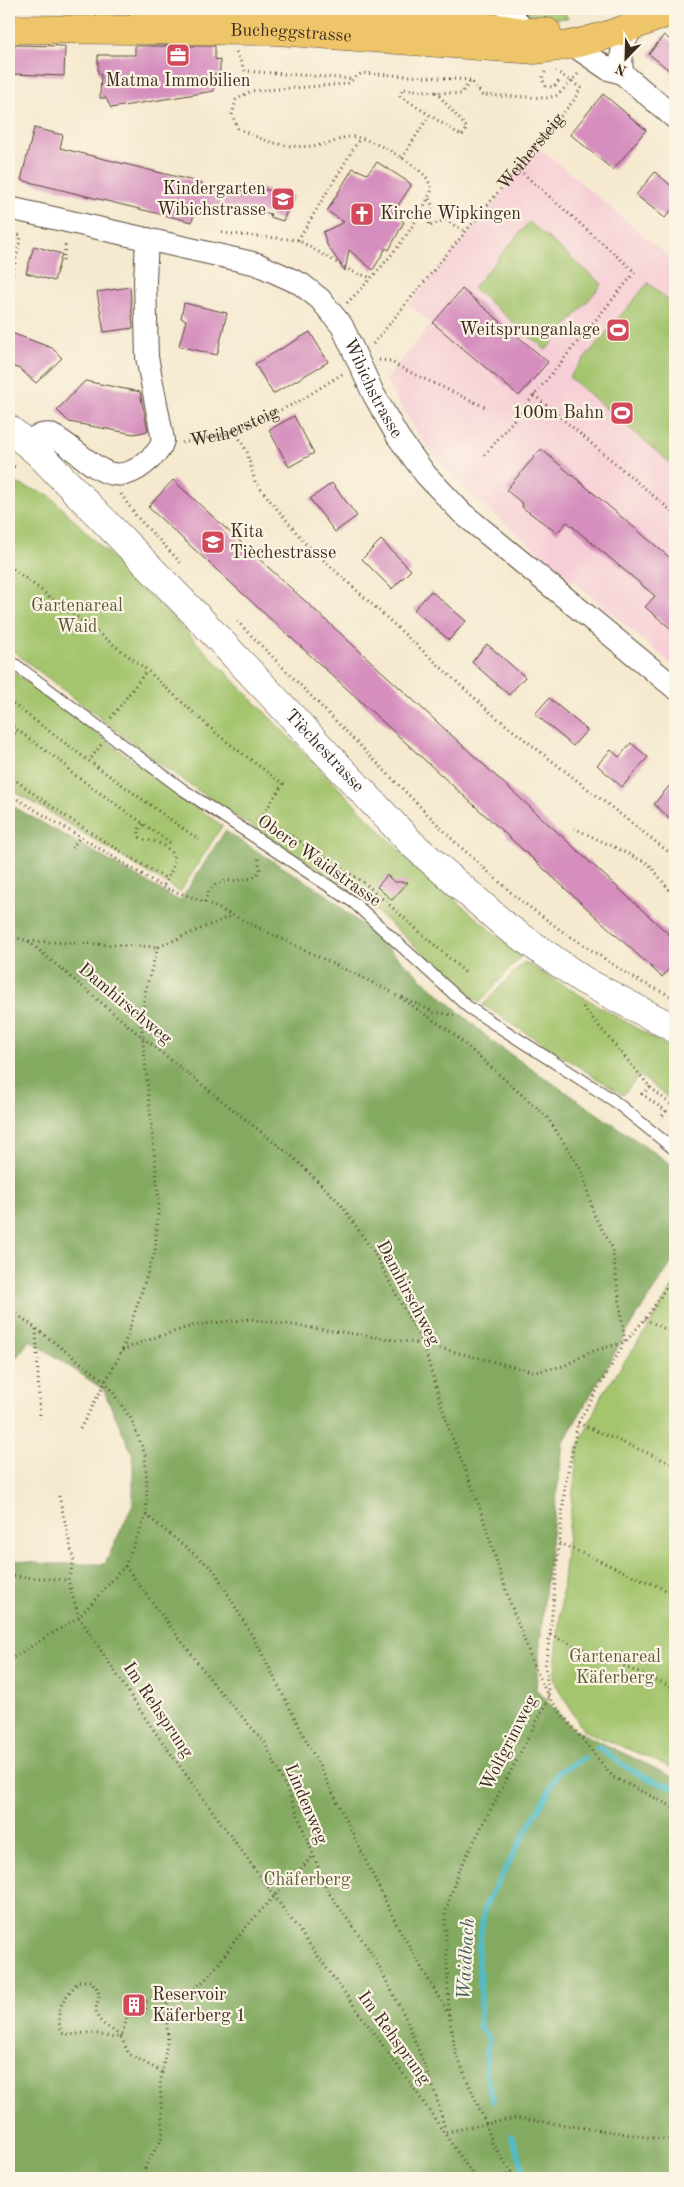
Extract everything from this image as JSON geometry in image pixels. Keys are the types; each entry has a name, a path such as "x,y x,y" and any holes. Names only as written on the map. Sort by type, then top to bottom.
{"main road":[{"name":"Bucheggstrasse","path":"142,9 296,10 478,16 519,41"},
{"path":"519,41 588,24 675,10"},
{"path":"519,41 535,50 572,45 631,18"},
{"name":"Bucheggstrasse","path":"9,29 276,31 519,41"}],"street":[{"path":"508,9 519,41"},
{"path":"622,73 621,50 631,18"},
{"path":"572,45 608,68 622,73 675,118"},
{"name":"Wibichstrasse","path":"9,208 257,264 294,281 320,298 335,316 354,365 374,394 398,438 426,475 462,513 675,688"},
{"path":"17,436 51,435 84,459 114,475 125,474 140,468 161,447 163,440 147,357 146,280 148,240"},
{"name":"Tièchestrasse","path":"17,436 71,486 99,518 207,626 412,844 507,927 583,980 675,1028"}],"lane":[{"name":"Obere Waidstrasse","path":"9,660 108,729 182,789 353,902 468,1007 613,1100 675,1150"}],"path":[{"path":"235,50 245,71 354,79"},
{"path":"335,316 372,278 408,232 432,190 426,177 402,158 368,140 348,136 328,144 304,148 259,140 238,128 232,114 236,100 251,90 347,84 362,73 471,80"},
{"path":"542,76 542,82 549,87 554,87 559,81"},
{"path":"471,80 482,95 548,98 558,96 572,81 564,76"},
{"path":"436,92 467,128 462,136 400,96 403,89 461,94 471,80"},
{"name":"Weihersteig","path":"161,447 226,434 298,402 354,365 406,305 579,92 581,88 572,81"},
{"path":"402,158 429,116"},
{"path":"298,240 360,138"},
{"path":"485,455 635,272 518,169"},
{"path":"428,198 432,205 429,226 445,220 466,232"},
{"path":"9,232 22,236 9,290"},
{"path":"212,254 222,233 298,240 354,272 372,278"},
{"path":"63,261 66,244"},
{"path":"390,361 401,368 485,407"},
{"path":"534,395 675,514"},
{"path":"235,430 247,452 255,482 306,544 492,714 675,857"},
{"path":"114,475 126,502 136,516 181,564"},
{"path":"9,566 147,670 218,735 283,784 256,826"},
{"path":"236,620 454,840 516,897 607,963 675,998"},
{"path":"89,761 147,670"},
{"path":"9,701 199,840"},
{"path":"9,724 68,767 69,771 172,844"},
{"path":"9,742 17,730"},
{"path":"9,775 52,808 103,842 167,879"},
{"path":"9,794 162,887 205,902 434,1012 454,1016 468,1007"},
{"path":"262,817 366,884 467,974"},
{"path":"143,824 138,830 140,837 161,845 172,853 175,858 175,864 162,887"},
{"path":"574,828 649,864 675,896"},
{"path":"72,848 79,838"},
{"path":"205,902 206,894 214,885 226,880 243,880 257,876 260,870 260,862"},
{"path":"28,941 158,948 232,916"},
{"name":"Damhirschweg","path":"9,936 28,941 142,1037 294,1158 340,1204 372,1251 423,1344 449,1429 478,1502 508,1597 534,1666 549,1698 613,1776 675,1808"},
{"path":"80,1429 122,1351 155,1251 159,1201 141,1021 146,988 158,948"},
{"path":"122,1351 139,1343 195,1325 251,1319 423,1344 535,1372 564,1366 590,1352 625,1342 612,1247 594,1215 582,1171 547,1117 450,1032 393,993"},
{"path":"578,1002 650,1087 675,1108"},
{"path":"650,1087 642,1094 666,1111 654,1133"},
{"name":"Wolfgrimweg","path":"515,2178 492,2143 486,2124 456,2054 449,2016 445,1914 458,1872 549,1698 545,1666 550,1635 565,1485 578,1423 625,1342 646,1319 675,1270"},
{"path":"9,1308 105,1381 131,1419 145,1454 147,1484 146,1515 125,1566 79,1617 9,1660"},
{"path":"646,1319 675,1334"},
{"path":"36,1328 40,1419"},
{"path":"578,1423 675,1465"},
{"path":"9,1576 68,1580 74,1561 59,1496"},
{"path":"146,1515 214,1570 258,1646 397,1925 449,2016"},
{"path":"558,1543 675,1594"},
{"name":"Lindenweg","path":"125,1566 216,1687 265,1743 291,1798 328,1890 370,1951 405,2016 434,2089 446,2132"},
{"name":"Im Rehsprung","path":"68,1580 79,1617 150,1724 274,1898 446,2132"},
{"path":"550,1635 675,1688"},
{"path":"120,2037 127,2018 147,2012 144,2002 173,1996 196,1988 217,1965 242,1932 313,1856"},
{"path":"120,2037 108,2037 89,2033 70,2036 62,2033 60,2026 61,2004 63,1999 79,1981 91,1981 97,1987 100,1998 97,2010 98,2016 106,2027 116,2032 120,2037 129,2054 162,2072"},
{"path":"142,2178 148,2161 160,2142 163,2132 160,2085 168,2037 165,2007 173,1996"},
{"path":"475,2178 446,2132 516,2118 675,2141"},
{"path":"503,2178 510,2171"}],"shaded area":[{"path":"540,148 675,262 675,667 469,493 434,456 385,380 432,324 409,304"}],"green space":[{"path":"521,9 531,12 538,9 562,9 568,18 536,18"},
{"path":"529,222 602,284 546,350 473,288"},
{"path":"648,283 675,306 675,467 569,377"},
{"name":"Gartenareal Waid","path":"9,481 49,495 162,607 412,863 521,956 479,1003 359,896 241,820 160,764 9,648"},
{"path":"9,669 222,826 180,892 9,788"},
{"name":"Chäferberg","path":"9,804 180,901 225,831 329,896 494,1043 675,1167 675,1258 632,1323 563,1443 544,1601 536,1689 573,1729 675,1778 675,2178 9,2178 9,1559 42,1564 105,1564 133,1504 133,1455 103,1389 30,1340 9,1367"},
{"path":"524,962 675,1051 675,1103 639,1075 623,1095 483,1005"},
{"name":"Gartenareal Käferberg","path":"675,1282 675,1769 583,1730 554,1681 565,1560 578,1449 600,1398 651,1323"}],"building":[{"path":"664,35 675,44 675,75 649,54"},
{"path":"13,45 65,46 64,76 12,74"},
{"path":"135,46 215,46 215,59 220,60 220,74 214,74 214,91 111,108 106,98 100,98 101,74 98,73 98,55 135,55"},
{"path":"603,94 646,130 613,170 570,134"},
{"path":"34,128 63,135 60,148 202,183 200,190 244,190 245,185 293,196 283,221 270,217 271,214 254,210 228,207 196,207 192,222 21,180"},
{"name":"Kirche Wipkingen","path":"377,162 410,183 411,186 393,213 404,222 389,250 386,248 373,270 349,250 345,271 327,245 323,232 344,222 327,211 353,168 367,174"},
{"path":"655,172 675,189 675,206 665,218 636,195"},
{"path":"34,246 62,254 54,281 26,273"},
{"path":"130,287 133,328 104,332 97,292"},
{"path":"462,289 548,362 519,396 433,323"},
{"path":"184,303 227,313 217,355 179,346 186,320 181,318"},
{"path":"9,332 52,348 62,358 36,383 20,369 9,365"},
{"path":"310,332 328,362 273,394 255,364"},
{"path":"85,381 140,392 148,431 134,434 69,422 57,410"},
{"path":"294,416 314,453 289,467 269,430"},
{"path":"541,449 675,562 675,632 645,607 655,596 567,522 557,533 522,507 523,504 506,490"},
{"path":"173,480 675,940 675,962 662,977 148,507"},
{"path":"332,483 357,516 335,532 310,499"},
{"path":"381,540 411,570 392,589 362,559"},
{"path":"431,591 466,621 449,640 414,610"},
{"path":"487,644 525,677 509,695 472,662"},
{"path":"549,698 587,730 573,746 535,714"},
{"path":"631,743 648,757 622,787 597,765 611,750 619,757"},
{"path":"675,779 675,823 654,804"},
{"path":"387,875 394,882 408,882 392,900 377,887"},
{"name":"Reservoir Käferberg 1","path":"138,1994 144,2011 130,2016 124,1999"}],"waterway":[{"name":"Waidbach","path":"597,1748 600,1747 635,1772 675,1788"},
{"name":"Waidbach","path":"493,2101 485,2070 489,2039 479,2027 481,1998 478,1952 485,1906 559,1772 584,1758"},
{"path":"511,2135 527,2178"}],"place":[{"name":"Matma Immobilien","path":"178,55"},
{"name":"Kindergarten Wibichstrasse","path":"283,199"},
{"name":"Kirche Wipkingen","path":"362,214"},
{"name":"Weitsprunganlage","path":"618,330"},
{"name":"100m Bahn","path":"622,413"},
{"name":"Kita Tièchestrasse","path":"213,542"},
{"name":"Reservoir Käferberg 1","path":"134,2005"}]}
